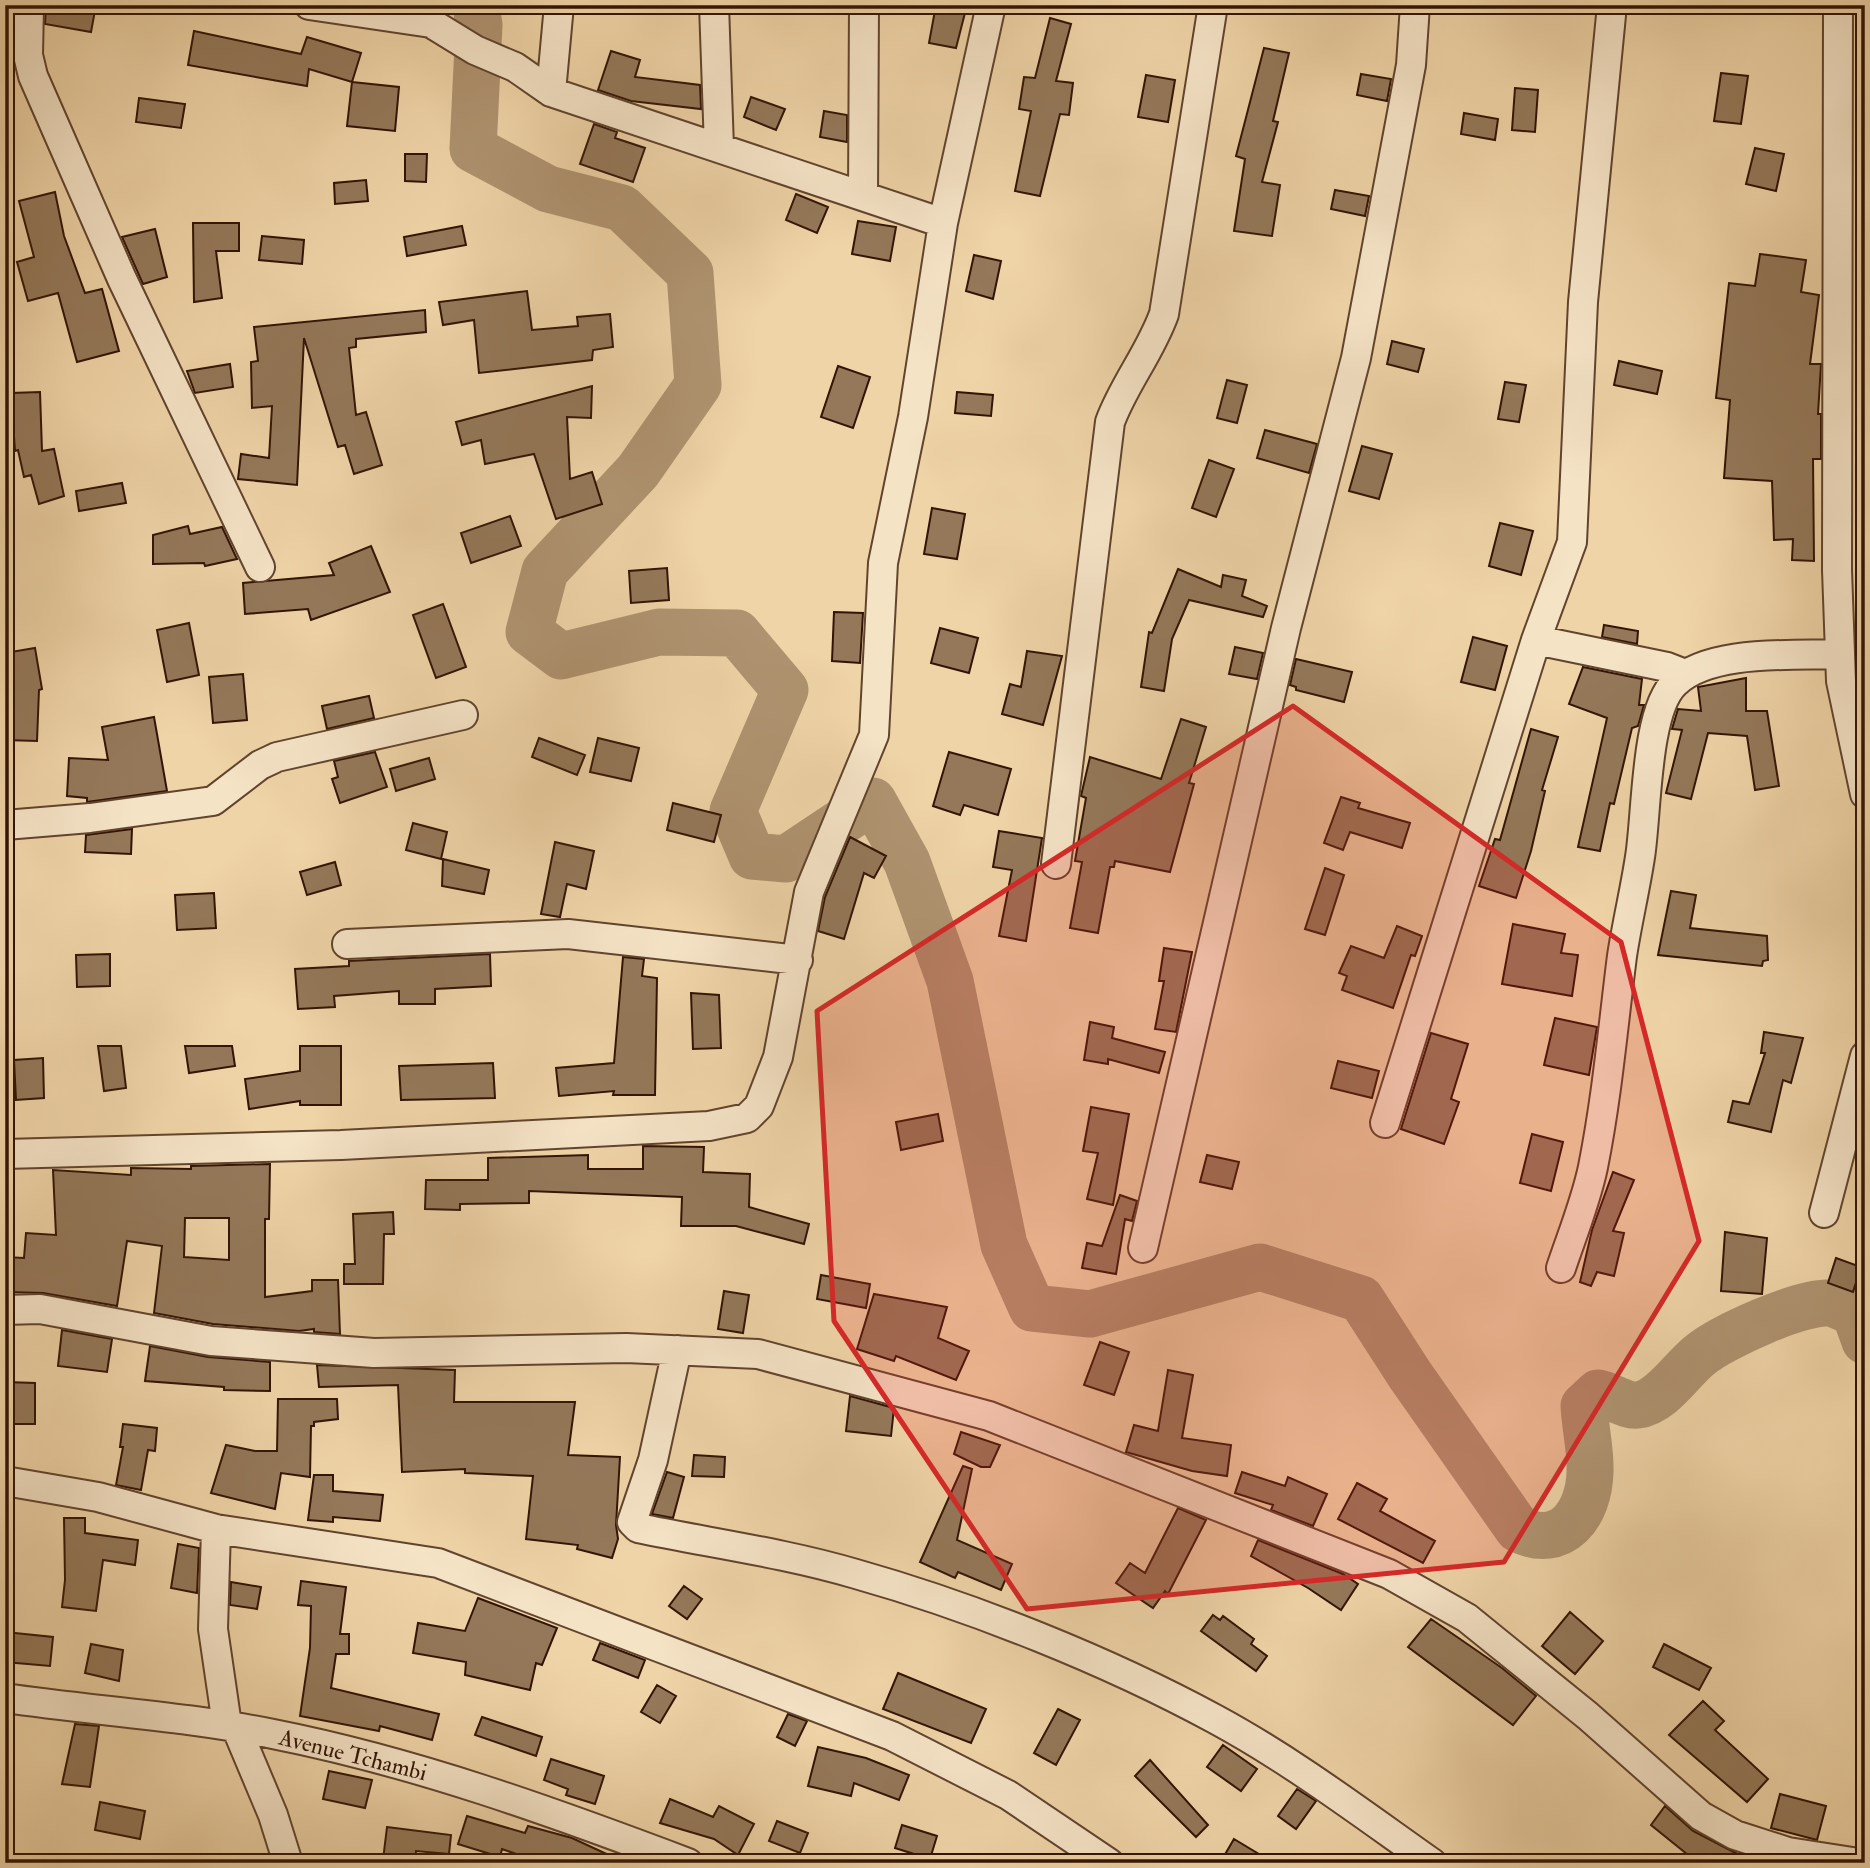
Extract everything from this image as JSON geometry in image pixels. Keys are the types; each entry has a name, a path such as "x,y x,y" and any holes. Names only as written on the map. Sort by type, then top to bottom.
{"street":[{"path":"29,5 28,55 33,76 122,279 260,567"},
{"path":"309,5 431,23 475,51 515,67 551,92 943,223"},
{"path":"551,92 559,5"},
{"path":"715,5 719,148"},
{"path":"863,196 864,5"},
{"path":"5,1154 341,1145 709,1126 747,1118 759,1106 778,1056 809,892 874,735 883,563 913,418 943,223 991,5"},
{"path":"1056,864 1110,422 1120,398 1153,344 1164,314 1213,5"},
{"path":"1143,1248 1286,628 1356,358 1411,65 1415,5"},
{"path":"1385,1124 1536,640 1575,528 1583,302 1612,5"},
{"path":"1839,5 1837,570 1841,681 1865,794"},
{"path":"1536,640 1667,667 1685,674"},
{"path":"1561,1268 1593,1167 1609,1071 1623,955 1641,855 1652,749 1662,699 1685,674 1733,659 1840,654"},
{"path":"5,825 90,818 213,801 260,765 277,757 463,715"},
{"path":"347,944 568,934 798,960"},
{"path":"1824,1213 1865,1056"},
{"path":"5,1310 40,1309 211,1341 374,1353 677,1350 758,1353 989,1416 1389,1574 1467,1618 1588,1716 1701,1816 1735,1835 1788,1852 1859,1863"},
{"path":"677,1350 653,1460 632,1522 638,1528 855,1573 986,1618 1121,1673 1216,1720 1310,1778 1432,1863"},
{"path":"5,1481 98,1497 216,1529 438,1563 892,1737 1008,1795 1109,1863"},
{"path":"216,1529 213,1629 232,1726 273,1815 288,1863"},
{"name":"Avenue Tchambi","path":"5,1698 232,1726 389,1761 580,1822 688,1863"}],"highlighted area":[{"path":"1293,706 1621,942 1699,1241 1504,1562 1027,1609 834,1321 817,1011"}],"building":[{"path":"46,5 96,5 91,32 45,24"},
{"path":"936,5 967,5 956,48 929,43"},
{"path":"1050,18 1071,24 1056,81 1073,83 1069,115 1060,114 1040,196 1015,191 1031,111 1019,109 1024,77 1035,78"},
{"path":"194,31 301,54 307,37 361,53 352,82 309,69 307,86 188,65"},
{"path":"1264,48 1289,53 1273,121 1278,122 1262,182 1280,185 1272,236 1234,231 1245,159 1236,156"},
{"path":"611,51 640,60 635,77 700,85 701,109 631,101 598,90"},
{"path":"1721,73 1748,76 1741,124 1714,121"},
{"path":"1361,74 1391,79 1387,101 1357,95"},
{"path":"1146,75 1175,80 1168,122 1138,117"},
{"path":"352,82 399,87 395,131 347,126"},
{"path":"1515,88 1538,90 1535,132 1512,130"},
{"path":"751,97 785,109 776,130 744,117"},
{"path":"139,98 185,104 181,128 136,122"},
{"path":"824,111 847,115 847,142 820,137"},
{"path":"1464,113 1498,119 1495,140 1461,134"},
{"path":"594,124 617,132 615,138 645,148 633,182 580,164"},
{"path":"1755,148 1784,154 1776,191 1746,184"},
{"path":"405,154 427,154 426,182 405,181"},
{"path":"366,180 368,201 335,204 334,183"},
{"path":"1335,190 1369,196 1365,216 1331,209"},
{"path":"55,192 64,236 85,293 102,289 119,351 77,362 58,293 28,301 17,262 34,257 19,201"},
{"path":"796,194 828,207 817,233 786,220"},
{"path":"858,221 896,227 890,261 852,254"},
{"path":"193,223 239,223 239,251 216,251 222,298 194,302"},
{"path":"462,226 466,245 407,256 404,237"},
{"path":"155,229 167,277 143,284 122,237"},
{"path":"262,236 304,240 302,264 259,260"},
{"path":"1760,254 1806,260 1801,292 1819,295 1810,364 1821,364 1818,414 1821,414 1821,459 1813,459 1814,561 1792,560 1793,539 1774,540 1772,481 1724,478 1730,400 1716,398 1729,283 1755,286"},
{"path":"974,255 1001,261 993,299 966,291"},
{"path":"527,291 532,330 578,326 577,317 610,314 613,347 593,350 592,360 479,373 474,320 443,325 439,302"},
{"path":"425,310 426,332 356,339 356,347 349,348 356,415 366,412 382,465 354,474 345,445 338,447 304,338 297,485 238,479 241,454 269,458 272,406 252,408 251,362 258,361 254,327"},
{"path":"1392,341 1424,349 1418,372 1387,364"},
{"path":"1619,361 1662,371 1657,394 1614,385"},
{"path":"230,364 233,387 195,393 187,371"},
{"path":"838,366 870,377 853,428 821,417"},
{"path":"1227,380 1247,385 1237,423 1217,418"},
{"path":"1505,382 1526,385 1519,422 1498,419"},
{"path":"592,386 591,418 567,417 570,479 592,472 602,504 556,519 534,454 485,464 481,440 462,445 456,422"},
{"path":"40,392 42,451 54,449 64,496 39,504 31,475 24,477 18,450 15,451 11,393"},
{"path":"957,392 993,395 991,416 955,413"},
{"path":"1265,430 1317,444 1309,473 1257,458"},
{"path":"1362,446 1392,454 1379,499 1349,491"},
{"path":"1209,460 1234,469 1216,517 1192,508"},
{"path":"122,483 126,503 79,511 76,491"},
{"path":"932,508 965,514 957,559 924,554"},
{"path":"510,516 521,546 471,563 461,533"},
{"path":"1500,523 1533,531 1521,575 1489,566"},
{"path":"188,526 190,534 222,527 237,559 205,566 204,563 153,564 153,535"},
{"path":"371,546 390,592 311,620 308,609 245,614 243,583 334,575 329,563"},
{"path":"667,568 669,600 631,603 629,571"},
{"path":"1178,569 1221,587 1223,575 1246,580 1242,596 1267,606 1263,617 1189,600 1172,639 1164,691 1141,687 1149,632 1152,633"},
{"path":"443,604 466,667 436,678 413,615"},
{"path":"834,612 863,613 860,663 832,661"},
{"path":"189,623 199,675 167,682 157,630"},
{"path":"1604,625 1638,631 1637,644 1602,637"},
{"path":"940,628 978,638 969,673 931,663"},
{"path":"1473,637 1507,646 1495,690 1461,682"},
{"path":"1235,647 1263,653 1257,679 1229,674"},
{"path":"35,648 42,689 39,690 37,741 5,740 5,692 10,692 5,653"},
{"path":"1027,651 1062,656 1043,725 1002,714 1010,684 1021,687"},
{"path":"1296,659 1352,672 1344,702 1296,690 1296,687 1290,685"},
{"path":"1583,667 1642,679 1639,705 1644,705 1638,726 1632,728 1614,804 1610,803 1600,851 1578,847 1607,718 1569,704"},
{"path":"243,674 247,720 213,723 209,677"},
{"path":"1746,678 1746,711 1767,711 1779,786 1755,790 1747,736 1708,733 1691,799 1666,793 1682,730 1672,729 1678,709 1701,711 1698,687"},
{"path":"369,696 374,718 327,729 322,706"},
{"path":"154,717 167,791 87,802 87,798 67,796 69,758 108,760 102,727"},
{"path":"1181,719 1206,727 1189,783 1194,784 1170,872 1115,861 1114,867 1110,867 1098,933 1070,928 1082,862 1075,861 1086,798 1081,796 1090,757 1161,779"},
{"path":"1531,729 1558,737 1542,790 1545,791 1531,851 1516,898 1479,886 1495,839 1500,840"},
{"path":"539,738 585,755 577,775 532,757"},
{"path":"598,738 639,748 631,781 590,772"},
{"path":"375,752 387,787 340,803 332,779 338,777 334,761"},
{"path":"949,752 1011,769 998,815 964,805 960,815 933,806"},
{"path":"429,758 435,779 396,791 390,769"},
{"path":"1341,797 1360,803 1358,808 1410,823 1402,848 1350,832 1343,850 1324,843"},
{"path":"673,803 721,815 714,842 667,830"},
{"path":"413,823 447,832 441,859 406,850"},
{"path":"132,829 131,854 85,852 86,835"},
{"path":"999,831 1042,838 1026,941 999,936 1012,870 993,867"},
{"path":"850,837 886,856 874,878 864,873 844,939 818,931 825,897"},
{"path":"555,842 594,851 586,889 567,884 560,917 541,914"},
{"path":"443,859 489,870 484,894 442,886"},
{"path":"335,862 341,885 307,895 300,872"},
{"path":"1325,868 1344,875 1325,935 1305,929"},
{"path":"1671,891 1696,895 1690,928 1767,936 1768,960 1763,961 1762,966 1658,955"},
{"path":"214,893 216,928 177,930 175,895"},
{"path":"1513,924 1565,934 1561,953 1578,955 1572,996 1502,984"},
{"path":"1397,926 1422,936 1415,956 1411,955 1393,1008 1342,990 1347,976 1339,973 1351,946 1384,958"},
{"path":"1164,948 1192,952 1176,1032 1155,1029 1164,981 1159,981"},
{"path":"110,954 110,986 77,987 76,955"},
{"path":"490,954 491,986 435,989 435,1004 399,1004 399,991 334,996 335,1007 298,1009 295,969 349,966 349,961"},
{"path":"623,957 644,959 642,976 657,978 655,1095 613,1095 614,1091 559,1096 556,1068 614,1063"},
{"path":"691,993 719,995 721,1048 693,1049"},
{"path":"1555,1018 1597,1027 1589,1075 1544,1065"},
{"path":"1090,1022 1114,1027 1112,1038 1165,1052 1159,1073 1108,1059 1108,1064 1084,1060"},
{"path":"1764,1032 1803,1038 1791,1083 1783,1080 1771,1132 1728,1122 1733,1101 1749,1104 1765,1053 1761,1053"},
{"path":"1431,1033 1468,1044 1451,1099 1459,1102 1444,1144 1401,1129"},
{"path":"98,1046 121,1046 126,1088 104,1091"},
{"path":"185,1046 232,1046 235,1066 189,1073"},
{"path":"300,1046 341,1046 341,1105 300,1105 300,1101 249,1109 245,1079 300,1071"},
{"path":"43,1058 44,1098 16,1100 14,1060"},
{"path":"1338,1061 1379,1071 1372,1098 1331,1088"},
{"path":"493,1063 495,1098 401,1100 399,1066"},
{"path":"1091,1107 1129,1114 1113,1205 1087,1199 1098,1153 1083,1151"},
{"path":"938,1114 943,1141 901,1150 896,1122"},
{"path":"1532,1134 1563,1142 1551,1191 1520,1183"},
{"path":"643,1146 704,1147 703,1172 750,1174 749,1207 809,1224 804,1244 736,1226 681,1226 682,1197 529,1191 529,1203 460,1204 460,1210 425,1209 426,1180 488,1180 488,1158 588,1155 588,1169 643,1169"},
{"path":"1207,1155 1239,1162 1232,1189 1200,1182"},
{"path":"270,1164 269,1219 265,1219 265,1297 312,1291 312,1280 338,1280 340,1334 314,1332 314,1329 299,1331 213,1324 154,1313 162,1246 127,1241 117,1306 43,1293 5,1292 5,1257 24,1258 26,1233 56,1235 53,1170 131,1175 131,1168 191,1169 191,1166","holes":["185,1218 229,1218 229,1260 184,1257"]},
{"path":"1613,1172 1634,1180 1613,1231 1624,1233 1614,1276 1597,1272 1591,1286 1580,1282 1592,1230"},
{"path":"1120,1195 1137,1201 1132,1221 1125,1219 1116,1274 1082,1268 1087,1243 1102,1246"},
{"path":"393,1212 394,1234 384,1234 383,1284 344,1284 344,1264 355,1264 353,1214"},
{"path":"1725,1232 1767,1238 1762,1294 1721,1291"},
{"path":"1836,1258 1861,1267 1853,1292 1828,1283"},
{"path":"821,1275 870,1284 866,1308 817,1299"},
{"path":"724,1291 749,1295 743,1333 718,1329"},
{"path":"874,1294 947,1307 938,1338 969,1351 956,1380 896,1356 894,1361 857,1349"},
{"path":"62,1330 112,1339 107,1372 58,1366"},
{"path":"1100,1342 1129,1352 1114,1395 1084,1385"},
{"path":"150,1346 208,1357 270,1362 270,1391 224,1390 224,1387 145,1381"},
{"path":"317,1365 455,1370 454,1402 575,1402 568,1455 620,1457 616,1525 618,1539 612,1558 577,1549 578,1545 526,1539 533,1476 465,1473 465,1469 402,1472 398,1385 319,1387"},
{"path":"1168,1370 1193,1375 1182,1438 1231,1445 1227,1476 1192,1471 1126,1452 1134,1425 1158,1431"},
{"path":"5,1382 35,1383 35,1424 5,1424"},
{"path":"850,1396 894,1408 891,1436 846,1431"},
{"path":"278,1399 337,1399 338,1419 314,1422 314,1426 311,1426 310,1477 281,1473 275,1509 211,1493 226,1445 255,1451 277,1451"},
{"path":"123,1424 157,1428 155,1451 148,1450 141,1490 116,1485 123,1447 120,1447"},
{"path":"961,1432 1000,1445 990,1467 981,1467 954,1454"},
{"path":"694,1455 725,1457 724,1477 692,1476"},
{"path":"963,1466 972,1469 957,1540 1012,1564 1001,1590 958,1572 955,1578 920,1562"},
{"path":"667,1472 684,1477 673,1518 652,1514"},
{"path":"1242,1472 1285,1486 1288,1477 1327,1494 1313,1526 1271,1510 1273,1505 1235,1493"},
{"path":"314,1475 333,1475 333,1491 383,1495 380,1521 333,1517 333,1522 308,1520"},
{"path":"1357,1483 1387,1499 1380,1511 1435,1541 1423,1563 1338,1519"},
{"path":"1178,1508 1206,1520 1168,1594 1165,1591 1153,1608 1116,1583 1130,1563 1145,1573"},
{"path":"64,1518 85,1518 85,1533 138,1540 135,1565 103,1560 96,1611 62,1607 65,1580"},
{"path":"1258,1540 1343,1574 1358,1584 1341,1610 1251,1556"},
{"path":"178,1544 199,1548 197,1593 171,1588"},
{"path":"301,1581 346,1587 340,1634 349,1634 349,1654 336,1654 331,1688 439,1714 432,1740 380,1726 379,1731 300,1716 310,1648 311,1606 298,1605"},
{"path":"231,1582 261,1587 257,1609 230,1605"},
{"path":"684,1586 702,1599 687,1619 669,1606"},
{"path":"478,1598 557,1628 542,1665 536,1663 530,1690 465,1675 466,1662 413,1653 418,1623 465,1631"},
{"path":"1570,1612 1603,1641 1575,1674 1542,1646"},
{"path":"1213,1615 1220,1620 1223,1616 1254,1639 1251,1644 1267,1656 1256,1671 1201,1631"},
{"path":"1431,1619 1502,1668 1536,1696 1513,1725 1408,1647"},
{"path":"5,1632 53,1637 50,1666 5,1662"},
{"path":"600,1643 645,1660 638,1678 593,1660"},
{"path":"91,1644 123,1650 119,1681 85,1673"},
{"path":"1664,1644 1711,1668 1699,1690 1653,1667"},
{"path":"898,1673 986,1709 971,1743 883,1709"},
{"path":"657,1685 676,1696 660,1723 641,1712"},
{"path":"1703,1701 1724,1721 1715,1730 1768,1779 1747,1802 1669,1735"},
{"path":"1058,1709 1080,1720 1056,1765 1034,1753"},
{"path":"788,1714 807,1721 795,1746 777,1737"},
{"path":"482,1717 542,1737 536,1756 475,1735"},
{"path":"75,1724 99,1726 90,1787 62,1784"},
{"path":"1223,1745 1257,1769 1241,1791 1207,1767"},
{"path":"818,1747 866,1758 909,1775 899,1800 854,1783 851,1796 808,1786"},
{"path":"551,1759 604,1776 595,1804 566,1795 568,1789 544,1780"},
{"path":"1150,1760 1208,1825 1196,1837 1135,1776"},
{"path":"329,1771 372,1780 365,1808 323,1799"},
{"path":"1297,1789 1316,1801 1296,1829 1278,1816"},
{"path":"1780,1794 1826,1806 1817,1840 1771,1828"},
{"path":"670,1799 713,1817 719,1806 754,1824 738,1855 714,1839 660,1823"},
{"path":"100,1802 145,1811 140,1839 95,1830"},
{"path":"1665,1806 1693,1831 1755,1863 1698,1863 1651,1825"},
{"path":"467,1816 525,1833 528,1826 572,1838 626,1863 566,1863 538,1857 536,1861 502,1849 500,1857 458,1844"},
{"path":"777,1821 808,1833 800,1853 769,1841"},
{"path":"902,1825 937,1836 930,1859 895,1848"},
{"path":"387,1827 451,1835 449,1854 416,1851 415,1863 383,1860"},
{"path":"1234,1839 1274,1863 1220,1863"}],"waterway":[{"path":"476,5 479,25 473,149 548,189 622,208 690,273 698,385 638,471 545,571 529,632 561,656 659,632 737,633 785,690 733,811 752,856 786,859 873,801 907,862 950,981 1004,1245 1032,1308 1090,1314 1260,1267 1361,1299 1410,1375 1518,1529 1534,1535 1560,1532 1570,1524 1585,1502 1590,1464 1584,1406 1598,1393 1629,1404 1647,1403 1711,1348 1762,1322 1816,1304 1829,1303 1855,1313 1865,1341"}]}
